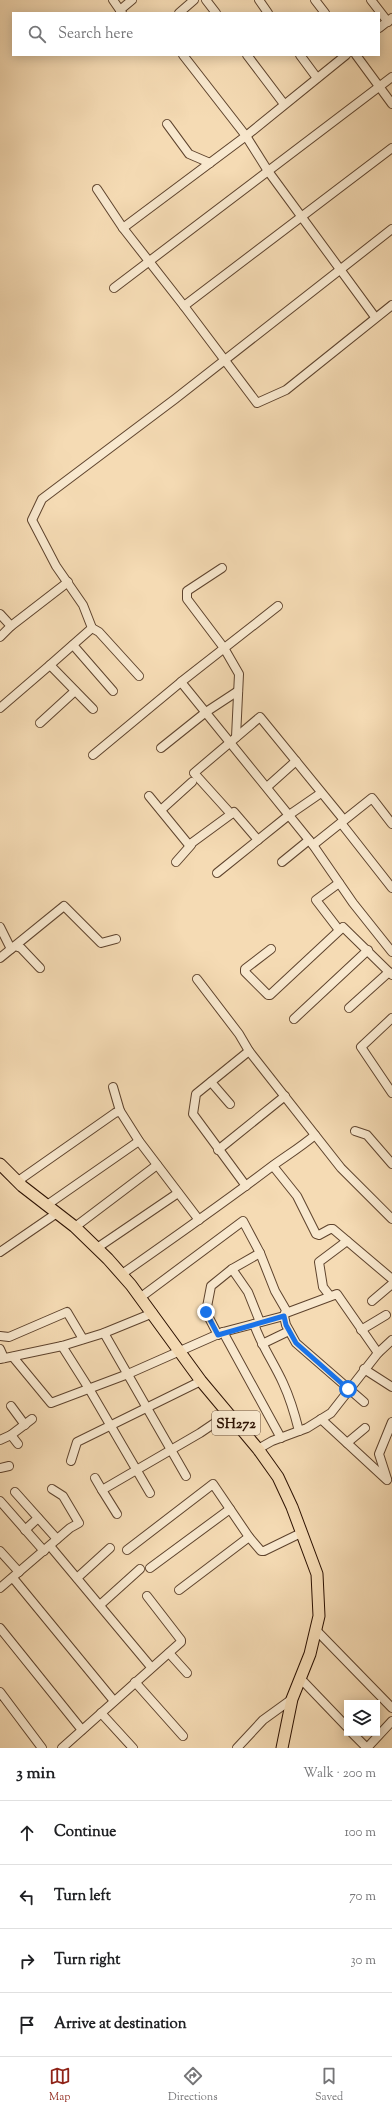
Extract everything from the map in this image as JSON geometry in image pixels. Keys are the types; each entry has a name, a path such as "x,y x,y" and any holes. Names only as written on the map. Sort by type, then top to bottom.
{"main road":[{"name":"SH272","path":"0,1164 18,1181 75,1227 122,1274 153,1313 201,1381 258,1449 278,1477 302,1533 317,1574 319,1616 310,1654 292,1699 282,1748"}],"street":[{"path":"112,0 121,11 132,0"},
{"path":"180,12 194,0"},
{"path":"206,0 215,12"},
{"path":"259,0 267,12"},
{"path":"315,0 324,12"},
{"path":"371,0 390,20 380,27"},
{"path":"184,56 246,136 268,171 375,317"},
{"path":"301,56 317,78"},
{"path":"123,228 246,136 345,56"},
{"path":"357,56 392,104"},
{"path":"251,57 284,104"},
{"path":"114,288 392,77"},
{"path":"167,124 189,154 210,163"},
{"path":"184,306 392,148"},
{"path":"97,189 123,228 184,306 256,403 286,390 375,317 392,305"},
{"path":"139,676 99,632 92,628 83,605 56,566 32,520 42,499 175,399 224,359 392,229"},
{"path":"222,568 187,591 187,599 224,648 239,674 233,739"},
{"path":"0,637 10,626 68,582"},
{"path":"93,755 181,682 278,606"},
{"path":"0,614 10,626"},
{"path":"0,708 92,628"},
{"path":"72,646 113,691"},
{"path":"50,665 93,709"},
{"path":"181,682 206,712 233,739 339,883 390,947"},
{"path":"40,723 75,691"},
{"path":"162,748 206,712 238,691"},
{"path":"231,814 194,773 233,739 261,718 321,793 392,888"},
{"path":"267,787 296,761"},
{"path":"161,810 192,782"},
{"path":"217,873 289,815 321,793"},
{"path":"149,796 186,844 191,845"},
{"path":"282,862 342,822 372,798 392,824"},
{"path":"176,862 191,845 234,812 258,840"},
{"path":"339,883 316,900 339,930"},
{"path":"0,958 64,906 101,943 116,939"},
{"path":"0,927 13,947 20,948 40,968"},
{"path":"272,949 245,969 245,972 268,995 270,995 343,927 390,973 349,1008"},
{"path":"294,1019 368,950"},
{"path":"197,979 239,1034 249,1051 341,1168 392,1219"},
{"path":"392,1018 361,1047 392,1093"},
{"path":"246,1186 218,1150 193,1114 196,1094 249,1051"},
{"path":"211,1082 230,1104"},
{"path":"113,1087 120,1111 139,1142 199,1220"},
{"path":"218,1150 285,1096"},
{"path":"18,1181 115,1112 120,1111"},
{"path":"355,1131 367,1136 392,1164"},
{"path":"122,1274 296,1151 315,1135"},
{"path":"47,1205 139,1142"},
{"path":"75,1227 157,1165"},
{"path":"273,1166 297,1196 316,1234 319,1235 333,1229 392,1279"},
{"path":"97,1248 178,1193"},
{"path":"0,1252 58,1213"},
{"path":"141,1297 243,1221 260,1253 285,1314 289,1331 296,1343 364,1402"},
{"path":"330,1296 323,1287 319,1262 347,1241"},
{"path":"260,1253 232,1269 211,1286 206,1312 281,1438"},
{"path":"232,1269 248,1292 262,1344 283,1383 294,1412 299,1431"},
{"path":"372,1301 392,1284"},
{"path":"13,1356 51,1403 88,1387 128,1374 220,1334 285,1314 337,1294 378,1353"},
{"path":"0,1336 9,1337 67,1312 83,1339"},
{"path":"0,1349 2,1359 62,1346 104,1333 153,1313"},
{"path":"361,1330 386,1315"},
{"path":"262,1344 289,1331"},
{"path":"104,1333 148,1407 186,1476"},
{"path":"258,1449 299,1431 331,1413 364,1369 392,1340"},
{"path":"62,1346 88,1387 150,1493"},
{"path":"364,1369 392,1386"},
{"path":"71,1461 77,1442 201,1381"},
{"path":"11,1406 25,1425"},
{"path":"102,1490 200,1433 228,1414"},
{"path":"321,1419 387,1480 379,1454 392,1422"},
{"path":"0,1440 12,1435 32,1420"},
{"path":"347,1443 365,1428"},
{"path":"12,1435 18,1444"},
{"path":"0,1468 9,1466"},
{"path":"95,1478 117,1514"},
{"path":"127,1550 213,1484 249,1537 264,1551 302,1533"},
{"path":"0,1588 70,1528 79,1523 63,1496 52,1489"},
{"path":"15,1492 57,1539"},
{"path":"0,1501 25,1530 77,1578 151,1667"},
{"path":"150,1568 230,1509"},
{"path":"25,1530 38,1518"},
{"path":"179,1590 249,1537"},
{"path":"77,1578 110,1548"},
{"path":"0,1551 19,1572"},
{"path":"100,1605 140,1569"},
{"path":"13,1578 114,1701"},
{"path":"68,1746 101,1712 181,1642 182,1640 147,1596"},
{"path":"0,1628 82,1730"},
{"path":"316,1630 392,1708"},
{"path":"169,1653 187,1673"},
{"path":"300,1678 344,1724"},
{"path":"135,1682 183,1736"},
{"path":"0,1692 42,1748"},
{"path":"237,1748 263,1720 292,1699"},
{"path":"101,1712 133,1748"},
{"path":"355,1736 367,1748 392,1721"}],"route":[{"path":"206,1312 218,1335 223,1332 284,1316 286,1325 296,1343 348,1389"}]}
